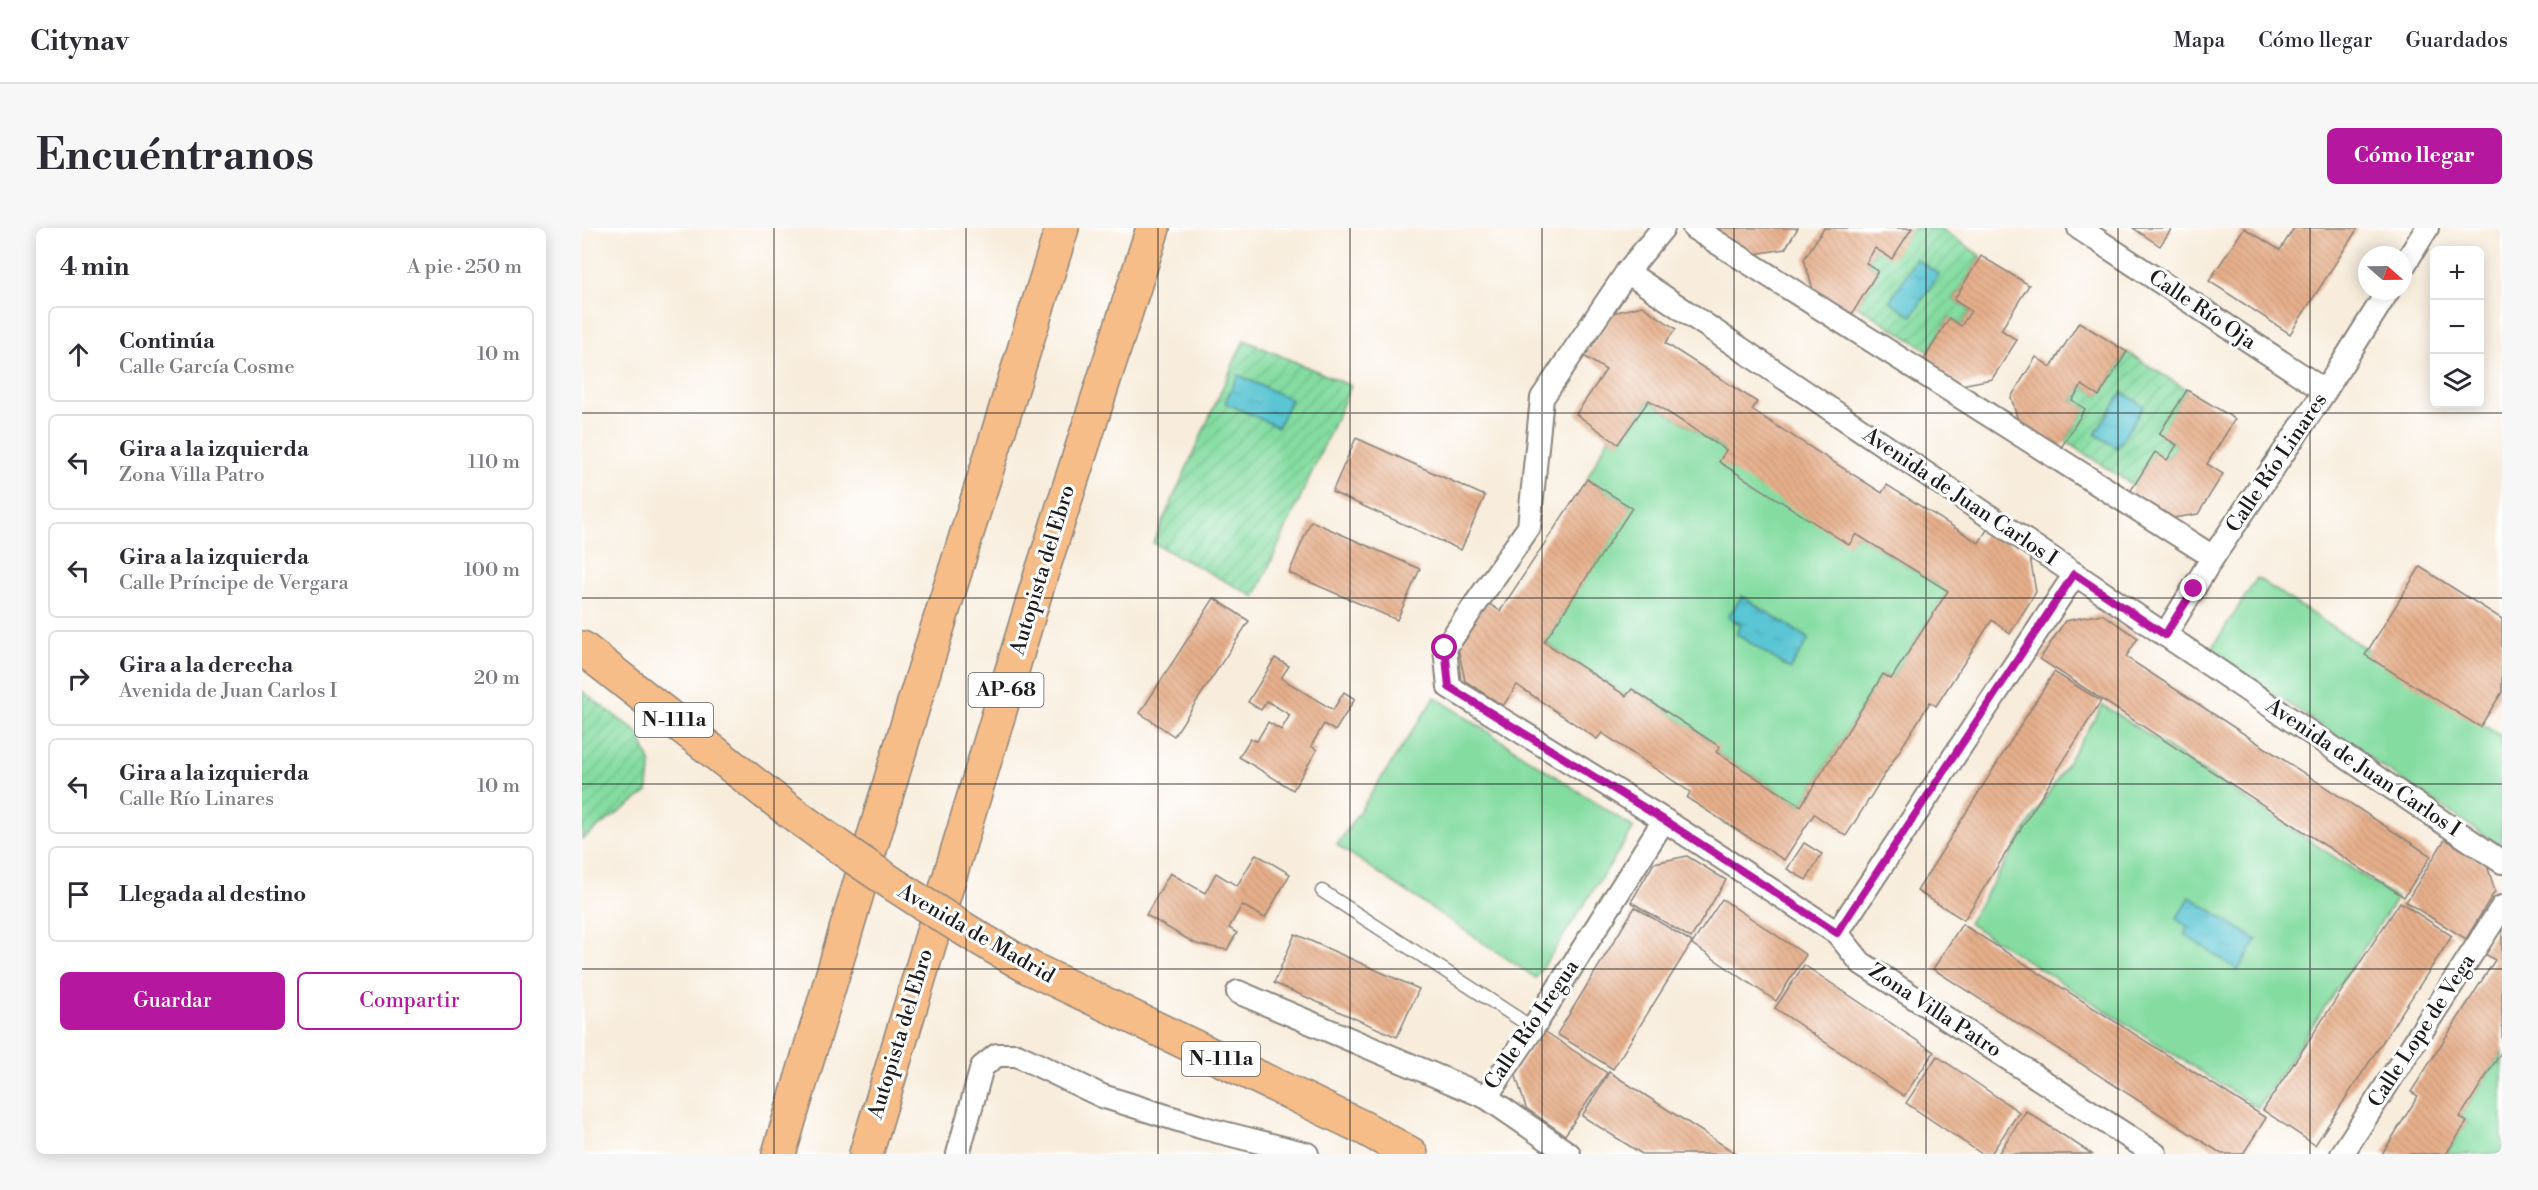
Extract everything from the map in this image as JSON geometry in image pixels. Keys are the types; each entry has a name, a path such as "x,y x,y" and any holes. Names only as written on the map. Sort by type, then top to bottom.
{"main road":[{"path":"779,1154 913,705 1062,228"},
{"name":"Autopista del Ebro","path":"866,1154 1038,584 1153,228"},
{"name":"Avenida de Madrid","path":"582,648 826,840 959,927 1030,968 1122,1014 1344,1118 1411,1154"}],"street":[{"path":"1627,272 1663,228"},
{"path":"1694,228 2213,557"},
{"name":"Calle Río Oja","path":"2079,228 2325,391"},
{"path":"2412,252 2427,228"},
{"name":"Avenida de Juan Carlos I","path":"1627,272 2502,862"},
{"name":"Zona Villa Patro","path":"1627,272 1542,398 1529,527 1445,648 1449,687 1664,820 1837,933 1861,963 2155,1154"},
{"name":"Calle Río Linares","path":"2165,635 2213,557 2325,391 2382,300"},
{"path":"1837,933 2074,574"},
{"name":"Calle Río Iregua","path":"1238,992 1486,1097 1533,1028 1664,820"},
{"name":"Calle Lope de Vega","path":"2342,1154 2502,907"},
{"path":"958,1154 982,1067 997,1055 1017,1055 1102,1095 1204,1128 1306,1154"},
{"path":"1486,1097 1569,1154"}],"lane":[{"path":"1322,891 1533,1028"}],"green space":[{"path":"1912,228 1940,228 1981,256 1954,300 1971,311 1961,326 1949,318 1929,351 1857,306 1878,271 1866,263 1875,248"},
{"path":"1244,340 1351,386 1255,597 1153,543"},
{"path":"2127,352 2187,390 2160,434 2177,445 2167,460 2155,452 2134,486 2065,441 2085,409 2072,400 2082,385 2099,396"},
{"path":"1649,400 1726,450 1849,544 1856,534 1948,591 1891,679 1883,674 1801,806 1716,752 1719,747 1633,689 1626,696 1544,642 1631,508 1587,479 1609,437 1619,443"},
{"path":"2257,578 2502,737 2502,847 2210,651"},
{"path":"582,691 638,733 651,764 647,792 582,839"},
{"path":"1435,697 1634,828 1536,978 1337,845"},
{"path":"2103,705 2397,898 2258,1108 1968,923"},
{"path":"2502,1051 2502,1154 2446,1154 2467,1122 2460,1117"}],"water":[{"path":"1916,259 1939,274 1912,316 1890,301"},
{"path":"1238,375 1291,399 1278,427 1225,403"},
{"path":"2122,392 2144,406 2117,448 2095,434"},
{"path":"1742,596 1809,639 1790,669 1736,634 1741,625 1728,617"},
{"path":"2190,897 2257,940 2238,970 2184,934 2188,927 2176,919"}],"building":[{"path":"1717,228 1798,228 1785,249 1754,254 1715,230"},
{"path":"1824,228 1912,228 1892,259 1875,248 1866,263 1878,271 1852,314 1813,290 1804,259"},
{"path":"2133,228 2172,228 2160,246"},
{"path":"2244,228 2280,250 2294,228 2358,228 2290,334 2209,281"},
{"path":"1981,256 2029,285 2001,330 2017,340 1992,379 1961,385 1923,361 1949,318 1961,326 1971,311 1954,300"},
{"path":"1642,306 1676,329 1665,343 1757,402 1752,410 1882,493 1887,485 1979,543 1988,528 2030,557 2036,592 2010,634 1992,620 1936,706 1930,702 1846,836 1814,814 1784,860 1687,798 1690,792 1602,733 1597,739 1517,685 1503,706 1465,681 1457,643 1485,601 1500,611 1587,479 1632,508 1544,642 1626,696 1632,689 1720,747 1716,752 1801,806 1883,674 1891,679 1948,591 1856,534 1849,545 1719,462 1726,450 1649,400 1618,444 1576,414 1606,370 1584,356 1613,313"},
{"path":"2079,322 2127,352 2099,396 2082,385 2072,400 2085,409 2059,451 2020,427 2011,397 2036,357 2051,367"},
{"path":"2187,390 2235,419 2207,464 2223,474 2198,514 2167,519 2128,495 2155,452 2167,460 2177,445 2159,434"},
{"path":"1356,438 1485,496 1461,550 1332,492"},
{"path":"1311,521 1420,569 1397,620 1289,573"},
{"path":"2420,567 2502,619 2502,692 2480,727 2365,655"},
{"path":"1214,598 1249,621 1174,736 1140,713"},
{"path":"2102,614 2138,638 2126,657 2431,856 2404,897 2040,659 2065,621"},
{"path":"1275,658 1289,666 1281,678 1333,710 1344,692 1355,699 1335,731 1324,724 1311,746 1317,750 1293,790 1239,757 1250,739 1257,741 1268,722 1281,730 1290,715 1267,701 1261,710 1248,702"},
{"path":"2054,672 2101,701 1964,920 1917,891"},
{"path":"2445,839 2487,865 2495,891 2466,939 2406,902"},
{"path":"1804,843 1822,854 1806,880 1787,869"},
{"path":"1256,854 1290,874 1265,918 1242,905 1229,928 1237,933 1227,950 1196,944 1146,915 1170,873 1205,893 1216,873 1237,886"},
{"path":"1687,856 1726,880 1691,938 1631,902 1654,863"},
{"path":"1722,899 1806,955 1776,1001 1692,944"},
{"path":"2400,902 2452,936 2315,1145 2263,1110"},
{"path":"1635,907 1692,942 1613,1069 1557,1034"},
{"path":"2502,922 2502,1051 2460,1117 2467,1122 2446,1154 2382,1154 2418,1096 2411,1092 2495,960 2482,952"},
{"path":"1962,924 2266,1118 2243,1154 2222,1154 1933,969"},
{"path":"1295,934 1419,989 1397,1037 1274,983"},
{"path":"1804,965 1934,1052 1904,1096 1775,1008"},
{"path":"1543,1030 1607,1073 1565,1135 1526,1108 1515,1073"},
{"path":"1937,1056 2019,1112 1991,1154 1982,1154 1906,1103"},
{"path":"1609,1072 1737,1154 1642,1154 1582,1116"},
{"path":"2026,1111 2092,1154 1998,1154"}],"route":[{"path":"1445,648 1449,687 1664,820 1837,933 2074,574 2165,635 2194,589"}]}
